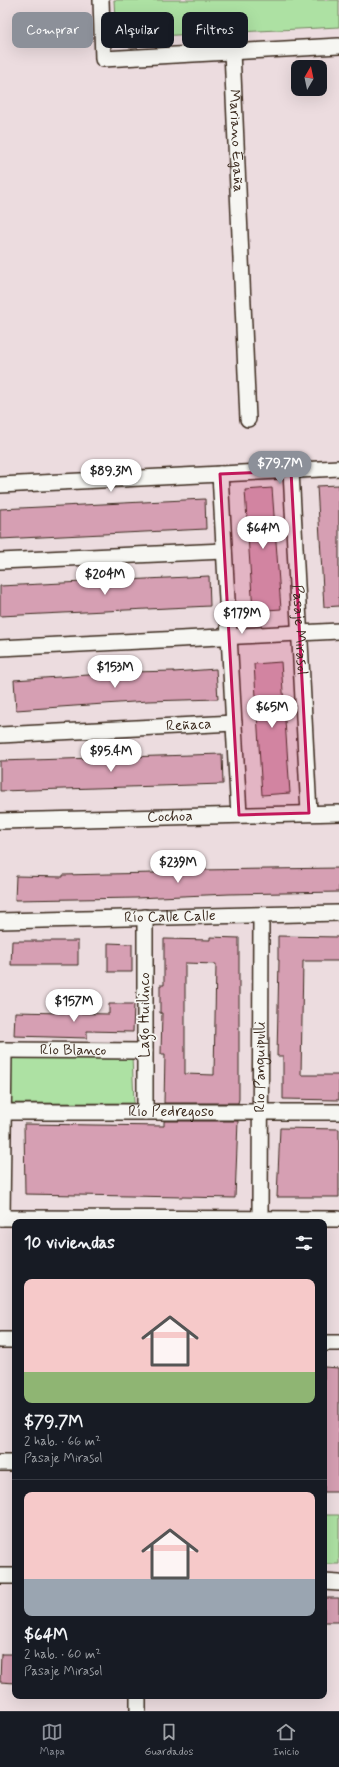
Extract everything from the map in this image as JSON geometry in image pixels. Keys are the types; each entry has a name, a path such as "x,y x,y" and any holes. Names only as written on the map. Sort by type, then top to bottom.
{"street":[{"path":"101,0 103,59 339,46"},
{"name":"Mariano Egaña","path":"232,51 248,419"},
{"path":"0,485 339,468"},
{"name":"Pasaje Mirasol","path":"291,471 309,814"},
{"path":"220,474 239,815"},
{"path":"0,562 224,551"},
{"path":"0,648 339,631"},
{"name":"Reñaca","path":"0,735 234,723"},
{"name":"Cochoa","path":"0,821 339,813"},
{"name":"Río Calle Calle","path":"0,921 339,913"},
{"name":"Río Panguipulli","path":"260,915 260,1219"},
{"name":"Lago Huilinco","path":"145,918 145,1112"},
{"path":"2,1050 3,1112 1,1218 339,1219"},
{"name":"Río Blanco","path":"2,1050 145,1051"},
{"name":"Río Pedregoso","path":"3,1112 339,1112"},
{"path":"0,1340 12,1340"},
{"path":"327,1343 339,1343"},
{"path":"0,1463 12,1463"},
{"path":"0,1576 12,1576"},
{"path":"327,1582 339,1582"},
{"path":"138,1699 138,1711"}],"highlighted area":[{"path":"291,471 309,813 239,815 220,474"}],"green space":[{"path":"114,0 339,0 339,27 248,31 248,12 182,12 182,35 174,35 174,12 115,12"},
{"path":"10,1056 132,1056 134,1103 7,1103"},
{"path":"327,1515 339,1515 339,1564 327,1564"}],"building":[{"path":"339,485 339,606 324,607 317,486"},
{"path":"272,488 281,609 253,611 245,490"},
{"path":"205,499 206,529 0,539 0,509"},
{"path":"209,576 210,606 0,616 0,586"},
{"path":"281,662 290,793 262,795 254,664"},
{"path":"216,669 218,699 148,701 16,710 14,680 133,672 174,672"},
{"path":"222,754 223,784 0,791 0,761"},
{"path":"339,868 339,892 15,900 16,876 63,877 63,875 200,872 200,870"},
{"path":"278,936 339,937 339,961 303,961 301,1075 339,1075 339,1100 283,1099 283,1056 277,1056"},
{"path":"210,937 239,938 238,1103 164,1103 165,1054 161,1054 162,1013 160,1013 160,985 164,985 164,939 210,940","holes":["185,963 216,964 214,1075 185,1074"]},
{"path":"12,941 78,941 78,965 11,965"},
{"path":"108,943 132,944 132,972 108,972"},
{"path":"109,1004 134,1004 133,1032 87,1031 87,1038 14,1036 15,1012 109,1014"},
{"path":"164,1121 238,1121 235,1198 25,1194 24,1124 164,1126"},
{"path":"280,1128 339,1129 339,1197 277,1197"},
{"path":"327,1367 339,1368 339,1492 327,1492"},
{"path":"327,1598 339,1598 339,1622 327,1622"},
{"path":"1,1654 12,1654 12,1683 0,1682"}]}
